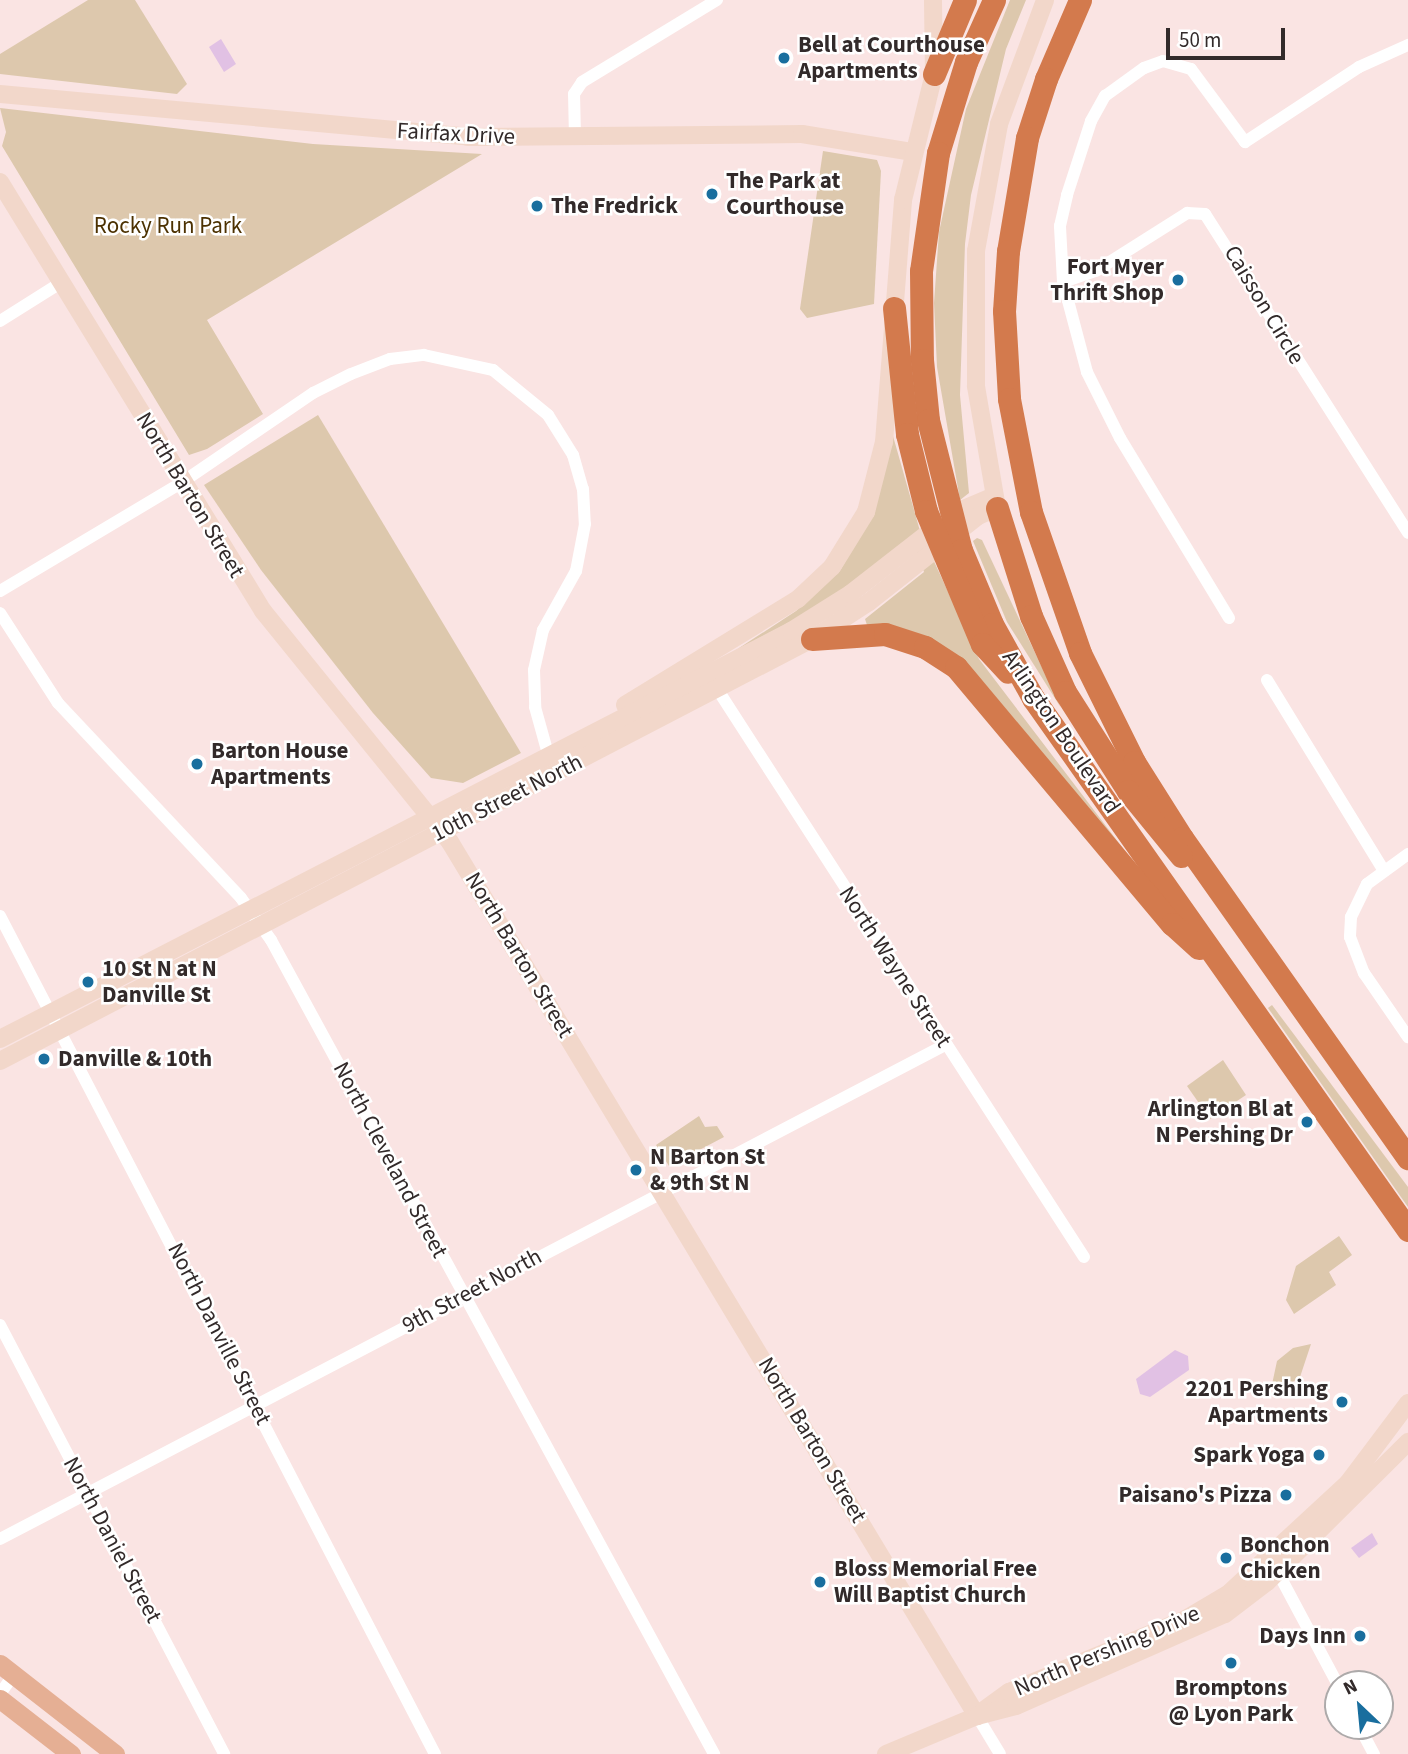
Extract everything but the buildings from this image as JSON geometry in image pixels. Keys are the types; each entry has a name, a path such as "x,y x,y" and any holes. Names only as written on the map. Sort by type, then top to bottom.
{"highway":[{"path":"934,74 965,0"},
{"name":"Arlington Boulevard","path":"993,0 956,93 932,182 921,271 922,360 933,450 961,550 992,624 1033,698 1408,1230"},
{"name":"Arlington Boulevard","path":"1080,0 1035,110 1015,194 1004,311 1017,446 1048,570 1093,682 1149,788 1408,1158"},
{"path":"894,308 912,461 936,539 982,644 1033,698"},
{"path":"986,505 1031,616 1074,709 1158,832 1235,911"},
{"path":"812,639 884,635 925,647 956,667 1172,924 1228,974"}],"main road":[{"path":"555,751 786,608 841,554 866,512 881,462 900,225 912,152 934,74 933,0"},
{"path":"986,505 976,386 976,251 999,124 1045,0"},
{"name":"Fairfax Drive","path":"0,94 468,137 802,134 912,152"},
{"name":"North Barton Street","path":"0,182 181,483 263,611 443,831 977,1716"},
{"name":"10th Street North","path":"0,1061 552,775 713,681 832,606 909,548 986,505"},
{"name":"10th Street North","path":"0,1039 555,751 812,639 914,566 986,505"},
{"name":"North Pershing Drive","path":"1274,1564 1359,1471 1408,1403"},
{"name":"North Pershing Drive","path":"886,1754 977,1716 1009,1692 1196,1614 1274,1564 1408,1442"},
{"path":"7,1669 115,1754"},
{"path":"0,1696 71,1754"}],"street":[{"path":"575,136 574,94 582,82 717,0"},
{"path":"1229,618 1120,438 1087,372 1063,282 1060,226 1067,195 1091,121 1105,96 1124,81 1163,61 1179,62 1202,80 1245,142 1359,67 1408,45"},
{"name":"Caisson Circle","path":"1063,282 1097,270 1187,213 1205,214 1408,533"},
{"path":"0,321 62,282"},
{"path":"0,591 181,483 313,393 390,359 424,355 493,370 522,390 548,415 573,455 585,508 576,571 537,651 532,687 555,751 552,775"},
{"name":"North Cleveland Street","path":"0,612 58,704 261,926 714,1754"},
{"path":"1267,680 1384,871"},
{"name":"North Wayne Street","path":"713,681 1084,1257"},
{"path":"1408,855 1367,884 1351,917 1350,937 1364,973 1408,1037"},
{"name":"North Danville Street","path":"0,916 435,1754"},
{"name":"9th Street North","path":"0,1539 945,1045"},
{"name":"North Daniel Street","path":"0,1325 224,1754"},
{"path":"1274,1564 1330,1670"},
{"path":"0,1696 7,1669"},
{"name":"North Barton Street","path":"977,1716 1000,1754"}],"green space":[{"path":"88,0 135,0 187,84 177,94 0,74 0,54"},
{"path":"1010,0 1026,0 1006,49 971,195 965,244 960,395 969,493 960,500 937,367 934,303 939,232 966,109"},
{"name":"Rocky Run Park","path":"0,108 313,144 482,154 207,320 263,414 207,449 189,455 2,146 6,132"},
{"path":"823,151 877,160 881,171 874,304 807,318 800,309"},
{"path":"318,415 521,753 463,783 431,778 373,713 261,570 204,485"},
{"path":"893,436 920,531 979,659 1128,855 983,682 867,625 865,619 924,572 911,538 820,606 733,652 796,611 841,569 875,510"},
{"path":"977,538 982,540 1061,708 1007,622 973,541"},
{"path":"1272,1005 1408,1187 1408,1207 1268,1008"},
{"path":"1223,1060 1246,1095 1210,1119 1187,1086"},
{"path":"699,1116 705,1127 717,1126 724,1137 669,1166 656,1145"},
{"path":"1339,1236 1352,1255 1329,1272 1336,1285 1294,1314 1286,1300 1296,1266"},
{"path":"1311,1344 1300,1377 1281,1390 1277,1386 1271,1389 1277,1361 1293,1348"}],"shaded area":[{"path":"221,39 236,64 224,72 209,47"},
{"path":"1175,1350 1188,1356 1189,1370 1150,1397 1140,1394 1136,1379"},
{"path":"1372,1533 1378,1544 1359,1558 1351,1548"}],"place":[{"name":"Bell at Courthouse Apartments","path":"784,58"},
{"name":"The Park at Courthouse","path":"712,194"},
{"name":"The Fredrick","path":"537,206"},
{"name":"Fort Myer Thrift Shop","path":"1178,280"},
{"name":"Barton House Apartments","path":"197,764"},
{"name":"10 St N at N Danville St","path":"88,982"},
{"name":"Danville & 10th","path":"44,1059"},
{"name":"Arlington Bl at N Pershing Dr","path":"1307,1122"},
{"name":"N Barton St & 9th St N","path":"636,1170"},
{"name":"2201 Pershing Apartments","path":"1342,1402"},
{"name":"Spark Yoga","path":"1319,1455"},
{"name":"Paisano's Pizza","path":"1286,1495"},
{"name":"Bonchon Chicken","path":"1226,1558"},
{"name":"Bloss Memorial Free Will Baptist Church","path":"820,1582"},
{"name":"Days Inn","path":"1360,1636"},
{"name":"Bromptons @ Lyon Park","path":"1231,1663"}]}
